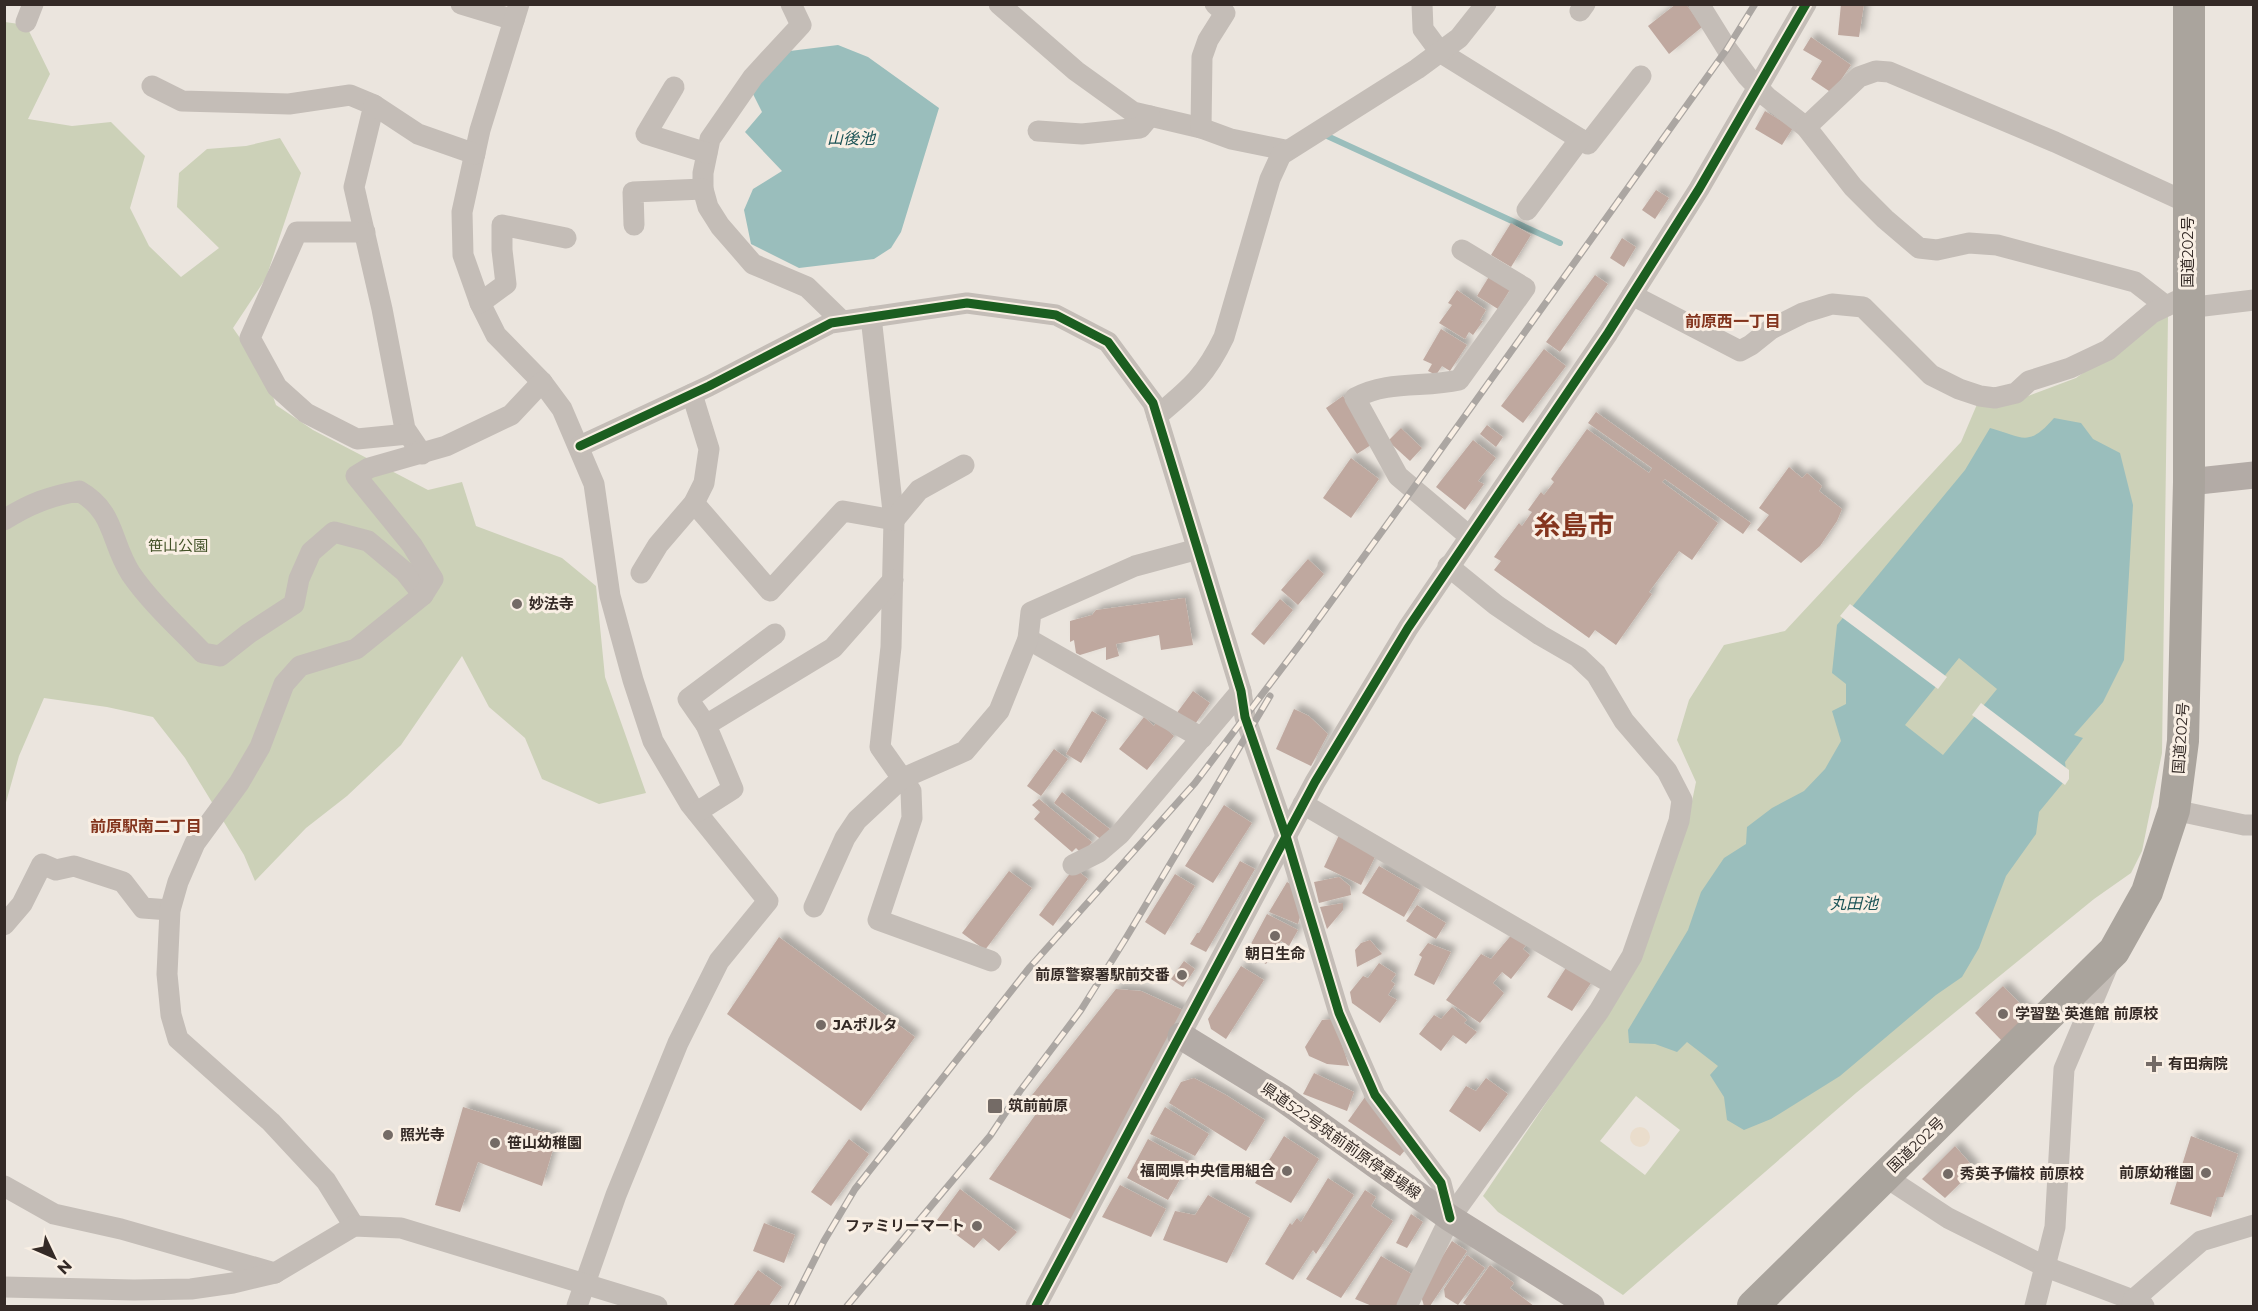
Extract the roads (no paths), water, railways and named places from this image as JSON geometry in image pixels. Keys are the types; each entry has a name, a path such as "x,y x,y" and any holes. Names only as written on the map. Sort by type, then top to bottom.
{"highway":[{"name":"国道202号","path":"1753,1306 2114,951 2147,892 2174,810 2183,741 2189,482 2180,304 2188,203 2188,4"}],"main road":[{"path":"2189,482 2253,475"},
{"name":"県道522号筑前前原停車場線","path":"1181,1036 1282,1098 1450,1218 1591,1306"}],"street":[{"path":"461,4 517,12 475,154 462,212 463,255 480,303 496,335 542,382 562,409 580,446 594,483 610,596 633,680 653,741 697,812 768,901 719,960 678,1043 616,1195 577,1306"},
{"path":"791,4 801,25 753,77 710,139 703,173 704,189 708,207 720,226 753,264 807,288 842,321"},
{"path":"999,4 1076,70 1133,112 1201,128 1231,139 1285,150"},
{"path":"1422,4 1423,29 1440,52 1588,144 1641,76"},
{"path":"1156,416 1194,384 1212,362 1224,338 1270,179 1285,150 1389,87 1440,52 1459,38 1486,4"},
{"path":"1699,4 1747,76 1806,127 1853,187 1919,248 1937,250 1969,243 1997,245 2135,282 2180,304"},
{"path":"1036,1306 1303,804 1408,628 1448,566 1632,296 1699,189 1806,4"},
{"path":"1201,128 1202,57 1225,7"},
{"path":"1806,127 1859,77 1876,71 1889,72 2055,142 2188,203"},
{"path":"152,86 182,100 289,104 350,94 374,105 418,134 475,154"},
{"path":"674,87 646,134 707,153"},
{"path":"374,105 354,187 408,435 422,454"},
{"path":"1038,131 1082,134 1140,128 1150,116"},
{"path":"1527,210 1580,139"},
{"path":"634,225 633,192 704,189"},
{"path":"480,303 506,284 502,225 567,238"},
{"path":"365,232 297,232 250,338 277,387 306,413 357,440 408,435"},
{"path":"1462,250 1525,288 1459,380 1440,384 1401,385 1368,391 1355,398 1398,476 1469,536"},
{"path":"1632,296 1740,351 1771,329 1803,313 1832,304 1863,307 1931,375 1959,389 1995,398 2016,393 2029,381 2070,368 2108,350 2152,313 2180,304 2253,300"},
{"path":"580,446 692,394 831,323 967,303 1056,315 1108,342 1153,403 1241,691 1245,717 1286,836 1339,1013 1375,1095 1441,1183 1450,1218"},
{"path":"871,317 894,520 891,646 880,747 911,790 912,818 878,920 991,961"},
{"path":"354,1226 326,1181 271,1122 178,1039 171,1015 167,974 170,910 178,882 195,843 239,783 260,747 284,684 300,666 356,649 423,595 433,579 412,545 356,476 369,468 446,446 511,415 542,382"},
{"path":"641,573 658,545 694,503 704,483 709,450 692,394"},
{"path":"894,520 919,490 964,465"},
{"path":"4,520 47,497 79,490 92,498 103,510 131,574 203,653 213,656 220,657 248,634 294,604 299,579 311,552 334,532 368,541 405,572 423,595"},
{"path":"694,503 770,591 843,511 894,520"},
{"path":"814,907 845,838 857,820 901,779 965,751 999,711 1028,639 1031,612 1135,566 1198,549"},
{"path":"1407,1306 1450,1218 1599,1011 1632,956 1679,821 1682,801 1667,771 1624,721 1596,674 1578,657 1496,605 1448,566"},
{"path":"706,725 833,648 892,580"},
{"path":"697,812 733,789 706,725 688,699 775,634"},
{"path":"1028,639 1202,738"},
{"path":"1073,865 1099,852 1120,834 1241,691"},
{"path":"1303,804 1614,985"},
{"path":"2174,810 2253,825"},
{"path":"4,925 22,904 42,864 56,870 74,866 123,882 143,908 170,910"},
{"path":"2035,1306 2055,1227 2064,1069 2114,951"},
{"path":"1884,1176 1948,1218 2046,1267 2136,1304 2201,1241 2253,1225"},
{"path":"4,1186 54,1214 121,1229 275,1273"},
{"path":"4,1287 134,1290 191,1289 233,1283 275,1273 354,1226 401,1228 585,1286 657,1306"}],"water":[{"name":"山後池","path":"838,45 868,57 939,108 901,232 891,248 874,259 799,268 751,244 744,210 753,189 782,171 745,132 762,112 751,90 790,51"},
{"name":"丸田池","path":"2054,418 2081,423 2093,439 2120,453 2133,505 2124,660 2103,702 2074,735 2083,738 2065,762 2067,778 2039,812 2036,834 2006,876 1979,948 1962,977 1936,995 1840,1076 1771,1119 1744,1130 1727,1120 1724,1097 1710,1075 1718,1066 1687,1042 1677,1052 1655,1044 1629,1043 1628,1030 1688,930 1701,892 1724,858 1746,844 1747,827 1772,808 1804,791 1825,769 1841,741 1832,711 1846,704 1846,684 1832,673 1837,625 1965,470 1990,428 2025,438 2031,437","holes":["1959,658 1997,689 1943,755 1905,725"]}],"waterway":[{"path":"1325,135 1560,243"}],"railway":[{"path":"791,1306 824,1241 855,1189 1030,967 1195,783 1304,639 1412,490 1727,49 1755,4"},
{"path":"847,1306 990,1136 1020,1091 1081,1010 1270,696"}],"place":[{"name":"妙法寺","path":"517,604"},
{"name":"朝日生命","path":"1275,936"},
{"name":"前原警察署駅前交番","path":"1182,975"},
{"name":"学習塾 英進館 前原校","path":"2003,1014"},
{"name":"JAポルタ","path":"821,1025"},
{"name":"有田病院","path":"2154,1064"},
{"name":"筑前前原","path":"995,1106"},
{"name":"照光寺","path":"388,1135"},
{"name":"笹山幼稚園","path":"495,1143"},
{"name":"福岡県中央信用組合","path":"1287,1171"},
{"name":"前原幼稚園","path":"2206,1173"},
{"name":"秀英予備校 前原校","path":"1948,1174"},
{"name":"ファミリーマート","path":"977,1226"}],"district":[{"name":"前原西一丁目","path":"1733,321"},
{"name":"糸島市","path":"1574,526"},
{"name":"前原駅南二丁目","path":"146,826"}],"park label":[{"name":"笹山公園","path":"178,546"}]}
